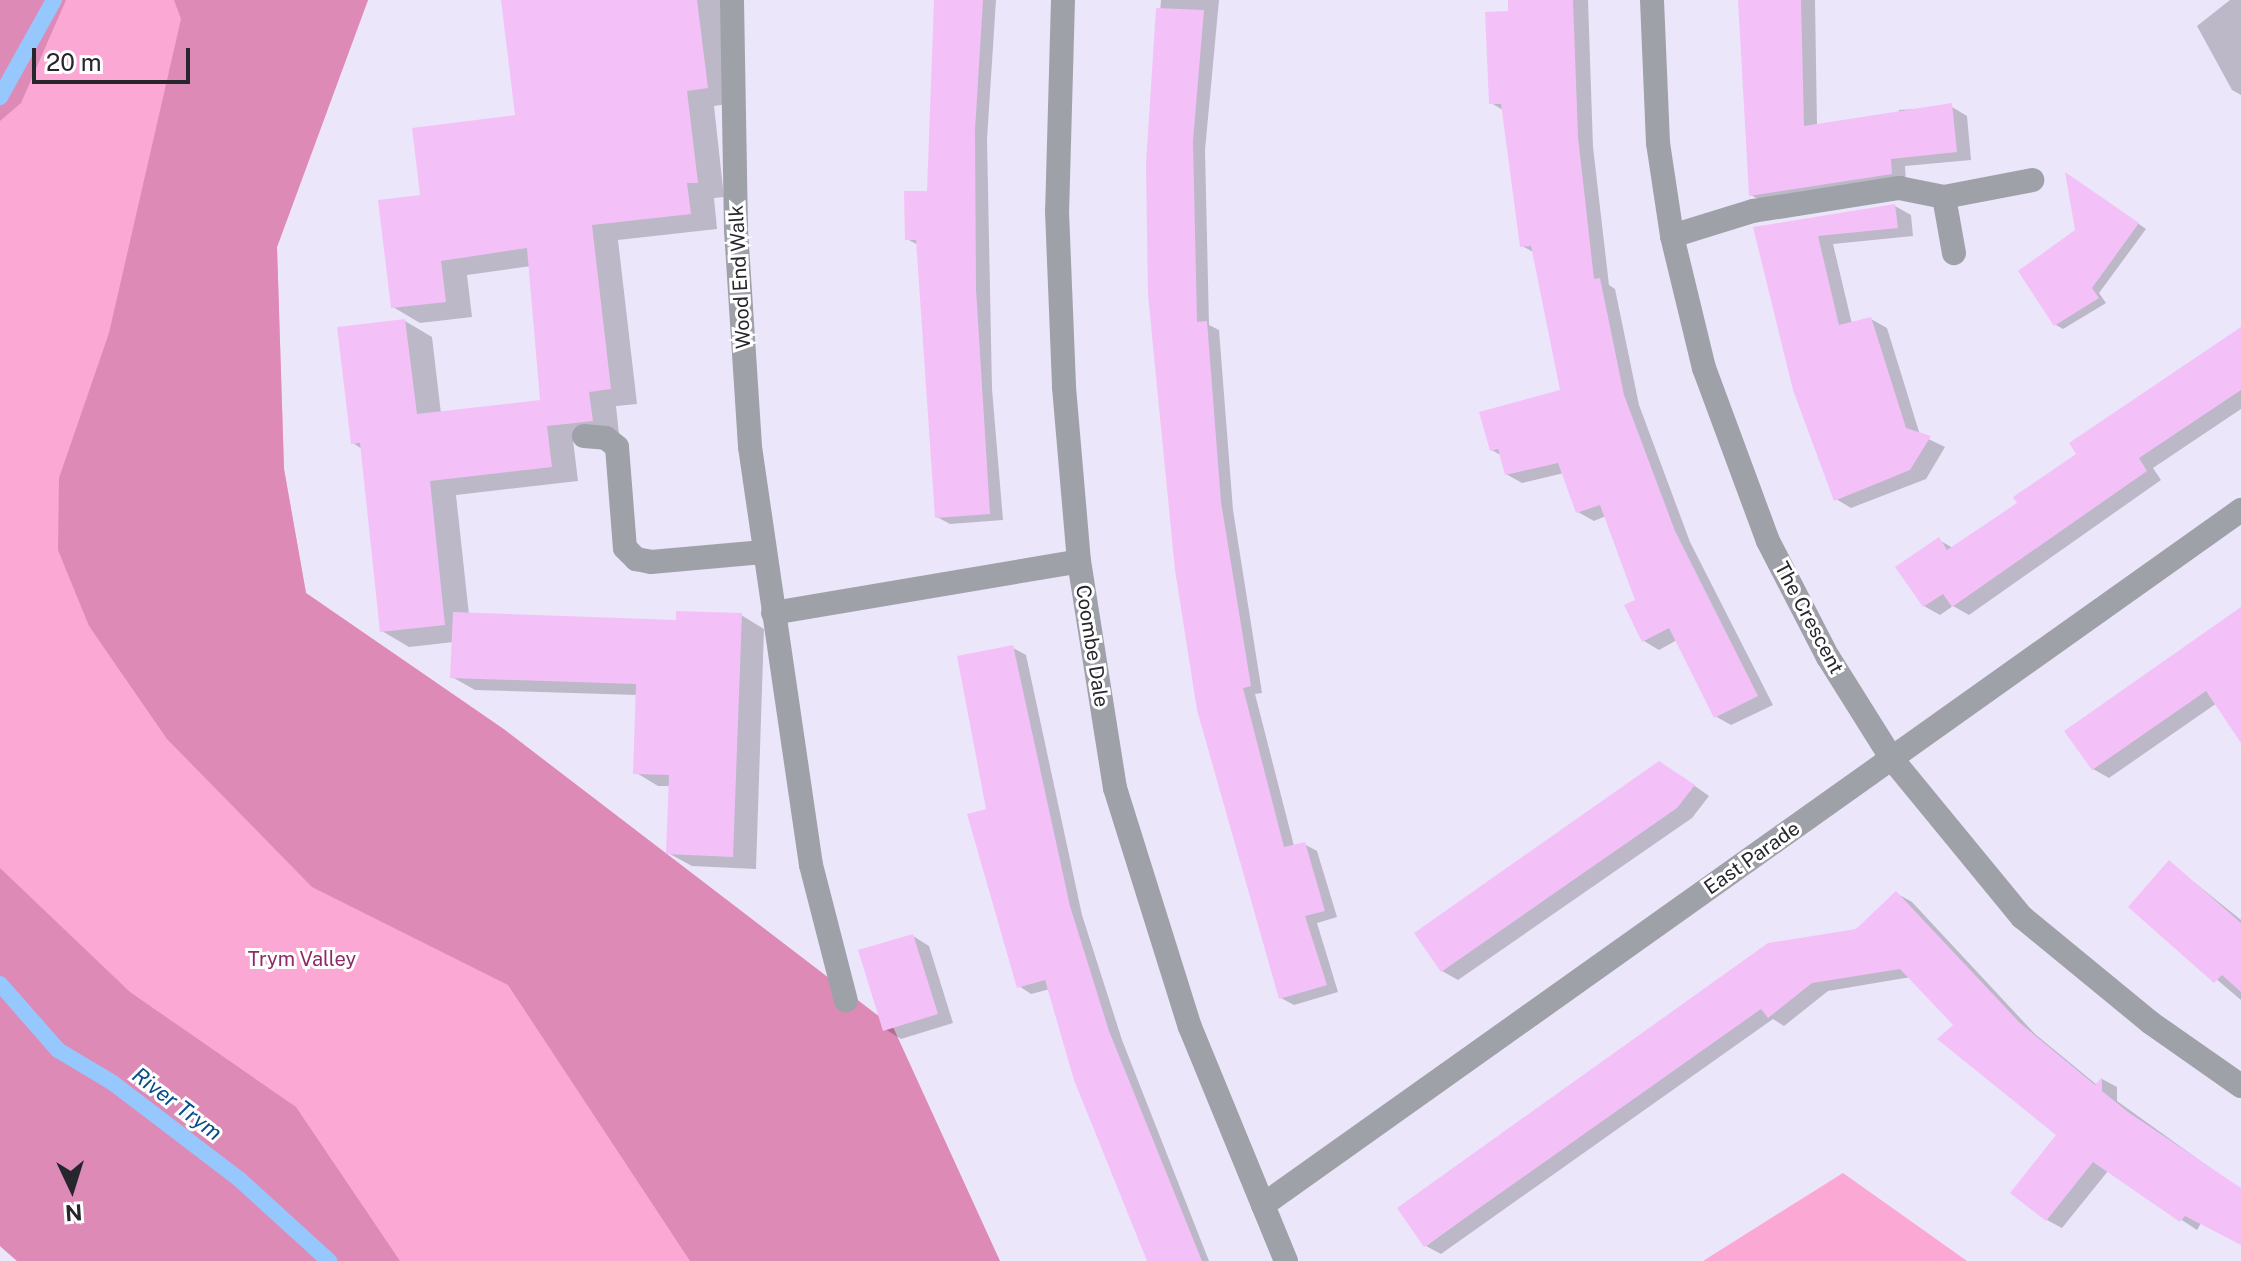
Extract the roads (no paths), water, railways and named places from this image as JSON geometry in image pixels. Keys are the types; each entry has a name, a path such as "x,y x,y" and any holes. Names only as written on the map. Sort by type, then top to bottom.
{"street":[{"name":"Wood End Walk","path":"732,0 736,230 750,447 811,865 846,1001"},
{"name":"Coombe Dale","path":"1063,0 1057,211 1064,387 1079,561 1115,788 1190,1027 1286,1261"},
{"name":"The Crescent","path":"1652,0 1658,143 1672,236 1704,368 1768,541 1828,657 1892,759 2022,917 2151,1023 2241,1086"},
{"path":"1672,236 1753,211 1899,188 1944,197 2032,180"},
{"path":"1944,197 1954,253"},
{"path":"584,436 606,438 617,447 625,548 636,559 651,562 764,552"},
{"name":"East Parade","path":"1263,1205 2241,510"},
{"path":"773,613 1079,561"}],"waterway":[{"name":"River Trym","path":"0,97 54,0"},
{"name":"River Trym","path":"0,984 58,1050 113,1083 239,1179 329,1261"}],"park label":[{"name":"Trym Valley","path":"302,959"}]}
